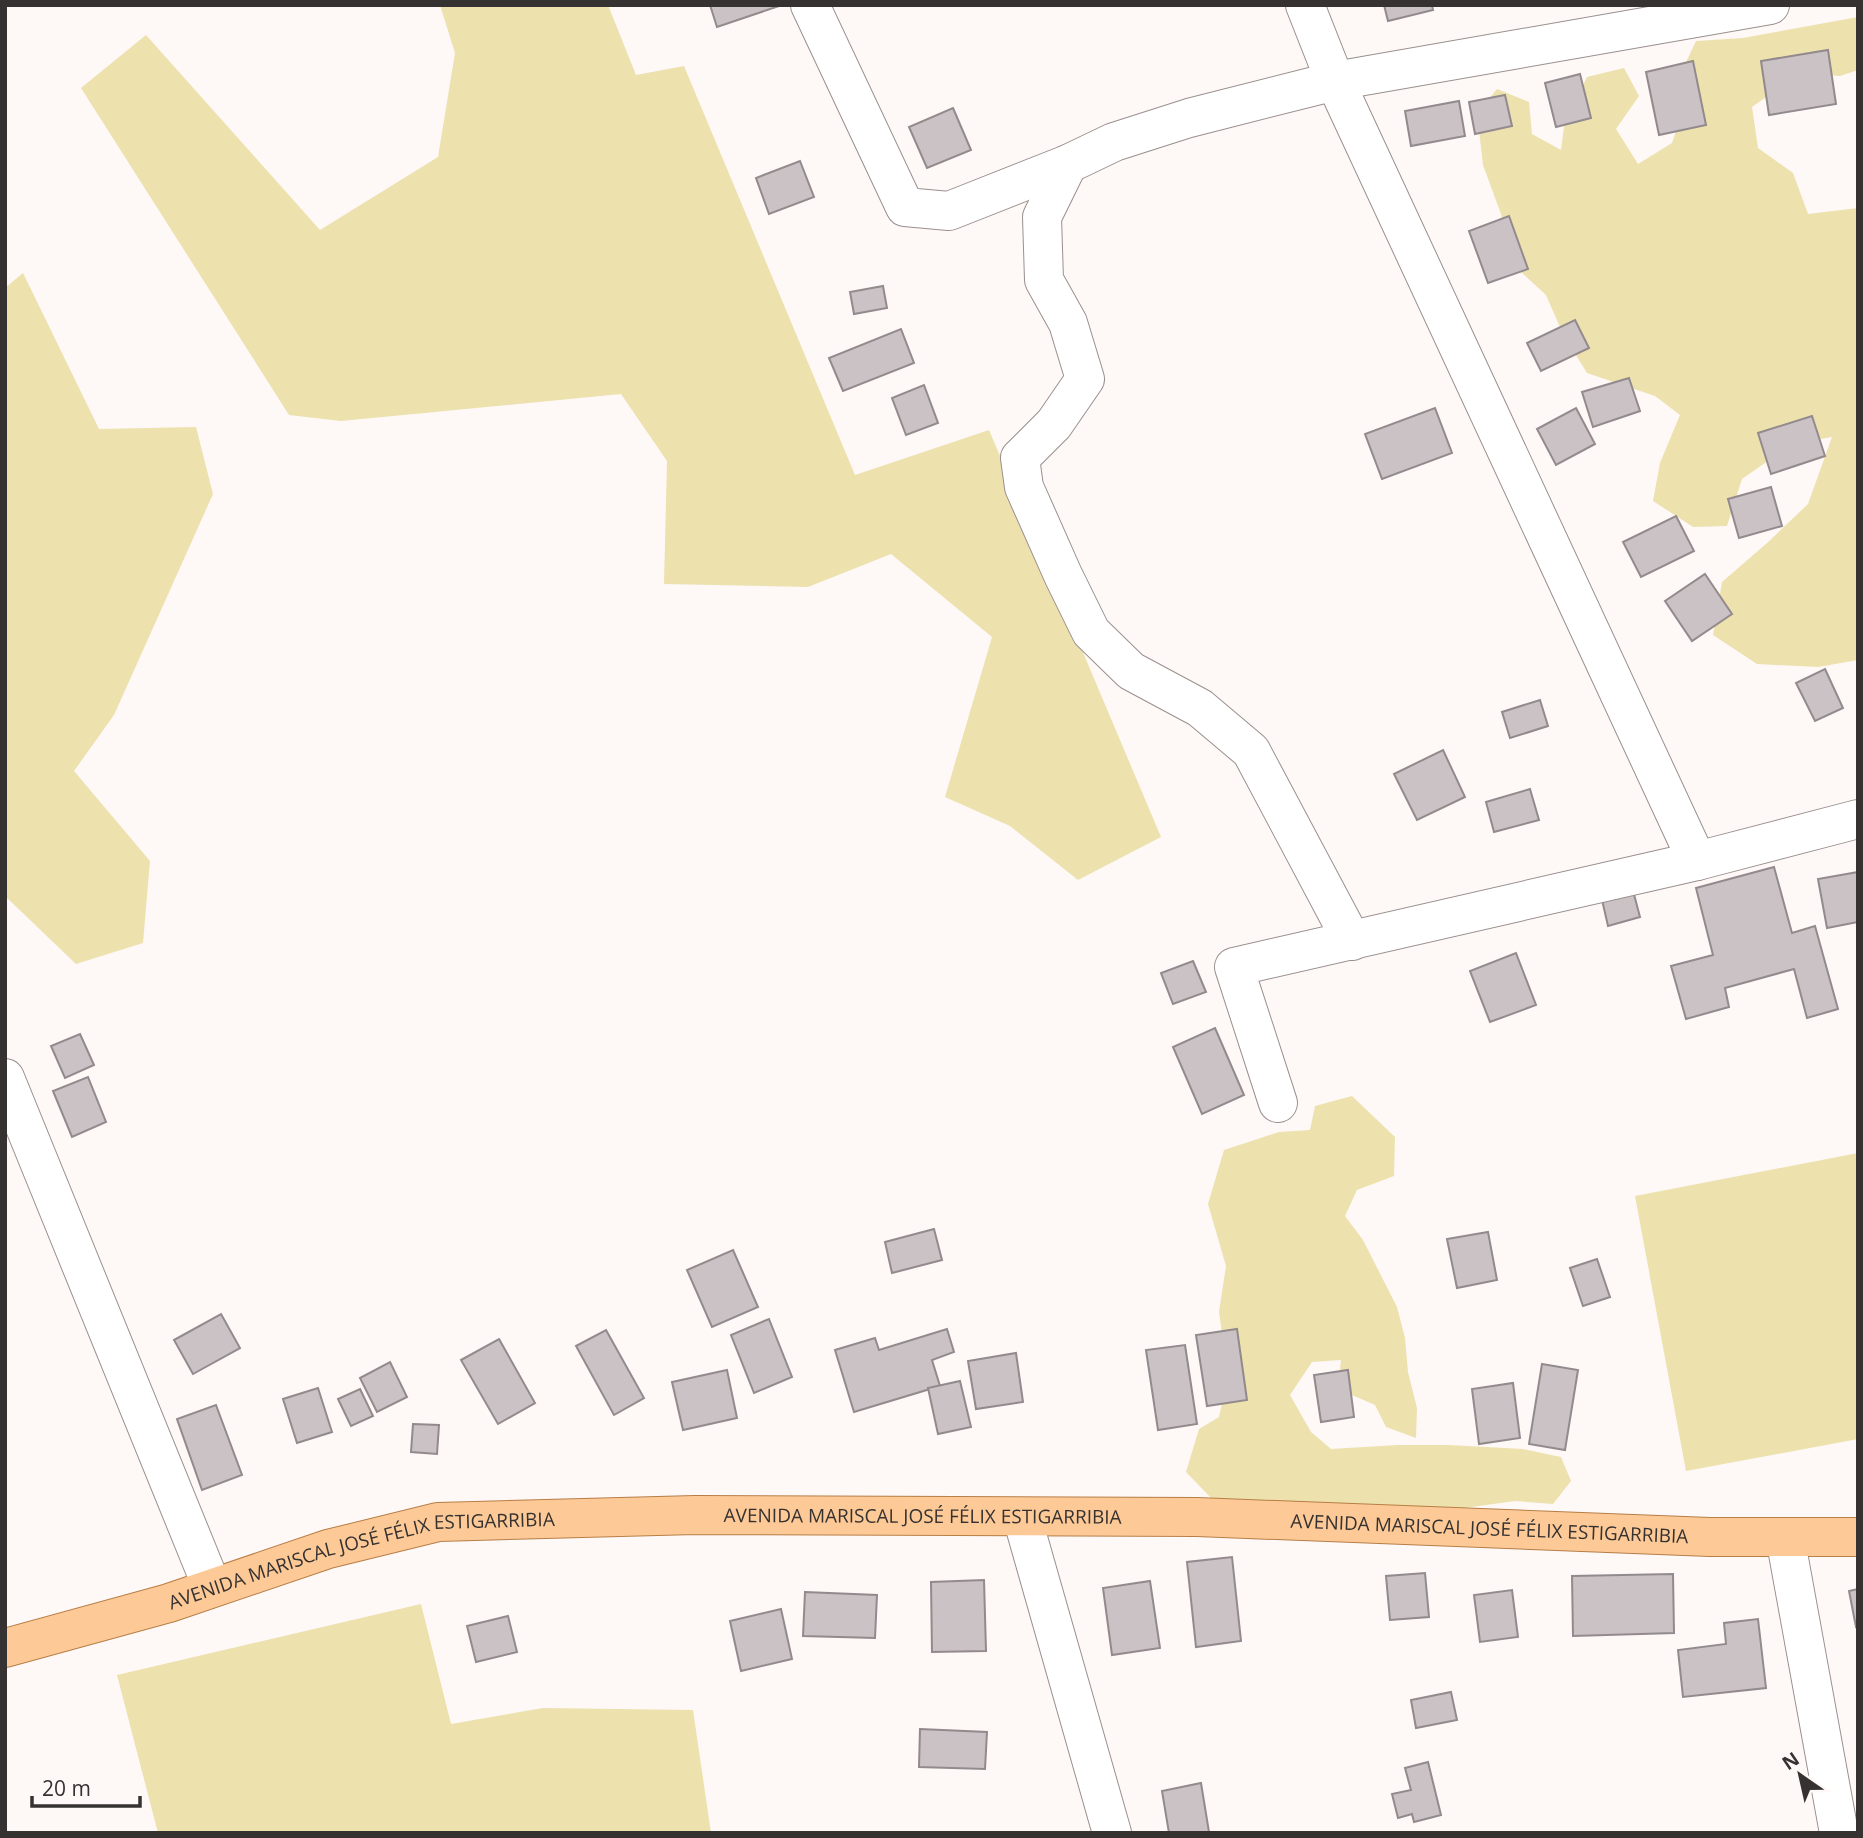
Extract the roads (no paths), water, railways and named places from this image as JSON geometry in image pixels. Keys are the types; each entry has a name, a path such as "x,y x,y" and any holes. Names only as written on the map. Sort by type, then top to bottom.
{"main road":[{"name":"AVENIDA MARISCAL JOSÉ FÉLIX ESTIGARRIBIA","path":"5,1648 169,1603 328,1549 438,1522 695,1515 1198,1517 1710,1538 1858,1537"}],"street":[{"path":"810,5 905,207 949,211 1068,164 1114,142 1189,118 1335,81 1770,5"},
{"path":"1305,5 1335,81 1697,861"},
{"path":"1068,164 1042,217 1044,280 1068,323 1085,379 1054,424 1020,458 1024,487 1091,632 1131,671 1200,708 1251,751 1352,941"},
{"path":"1278,1103 1234,967 1697,861 1858,819"},
{"path":"5,1078 212,1587"},
{"path":"1022,1517 1112,1833"},
{"path":"1785,1537 1839,1833"}]}
